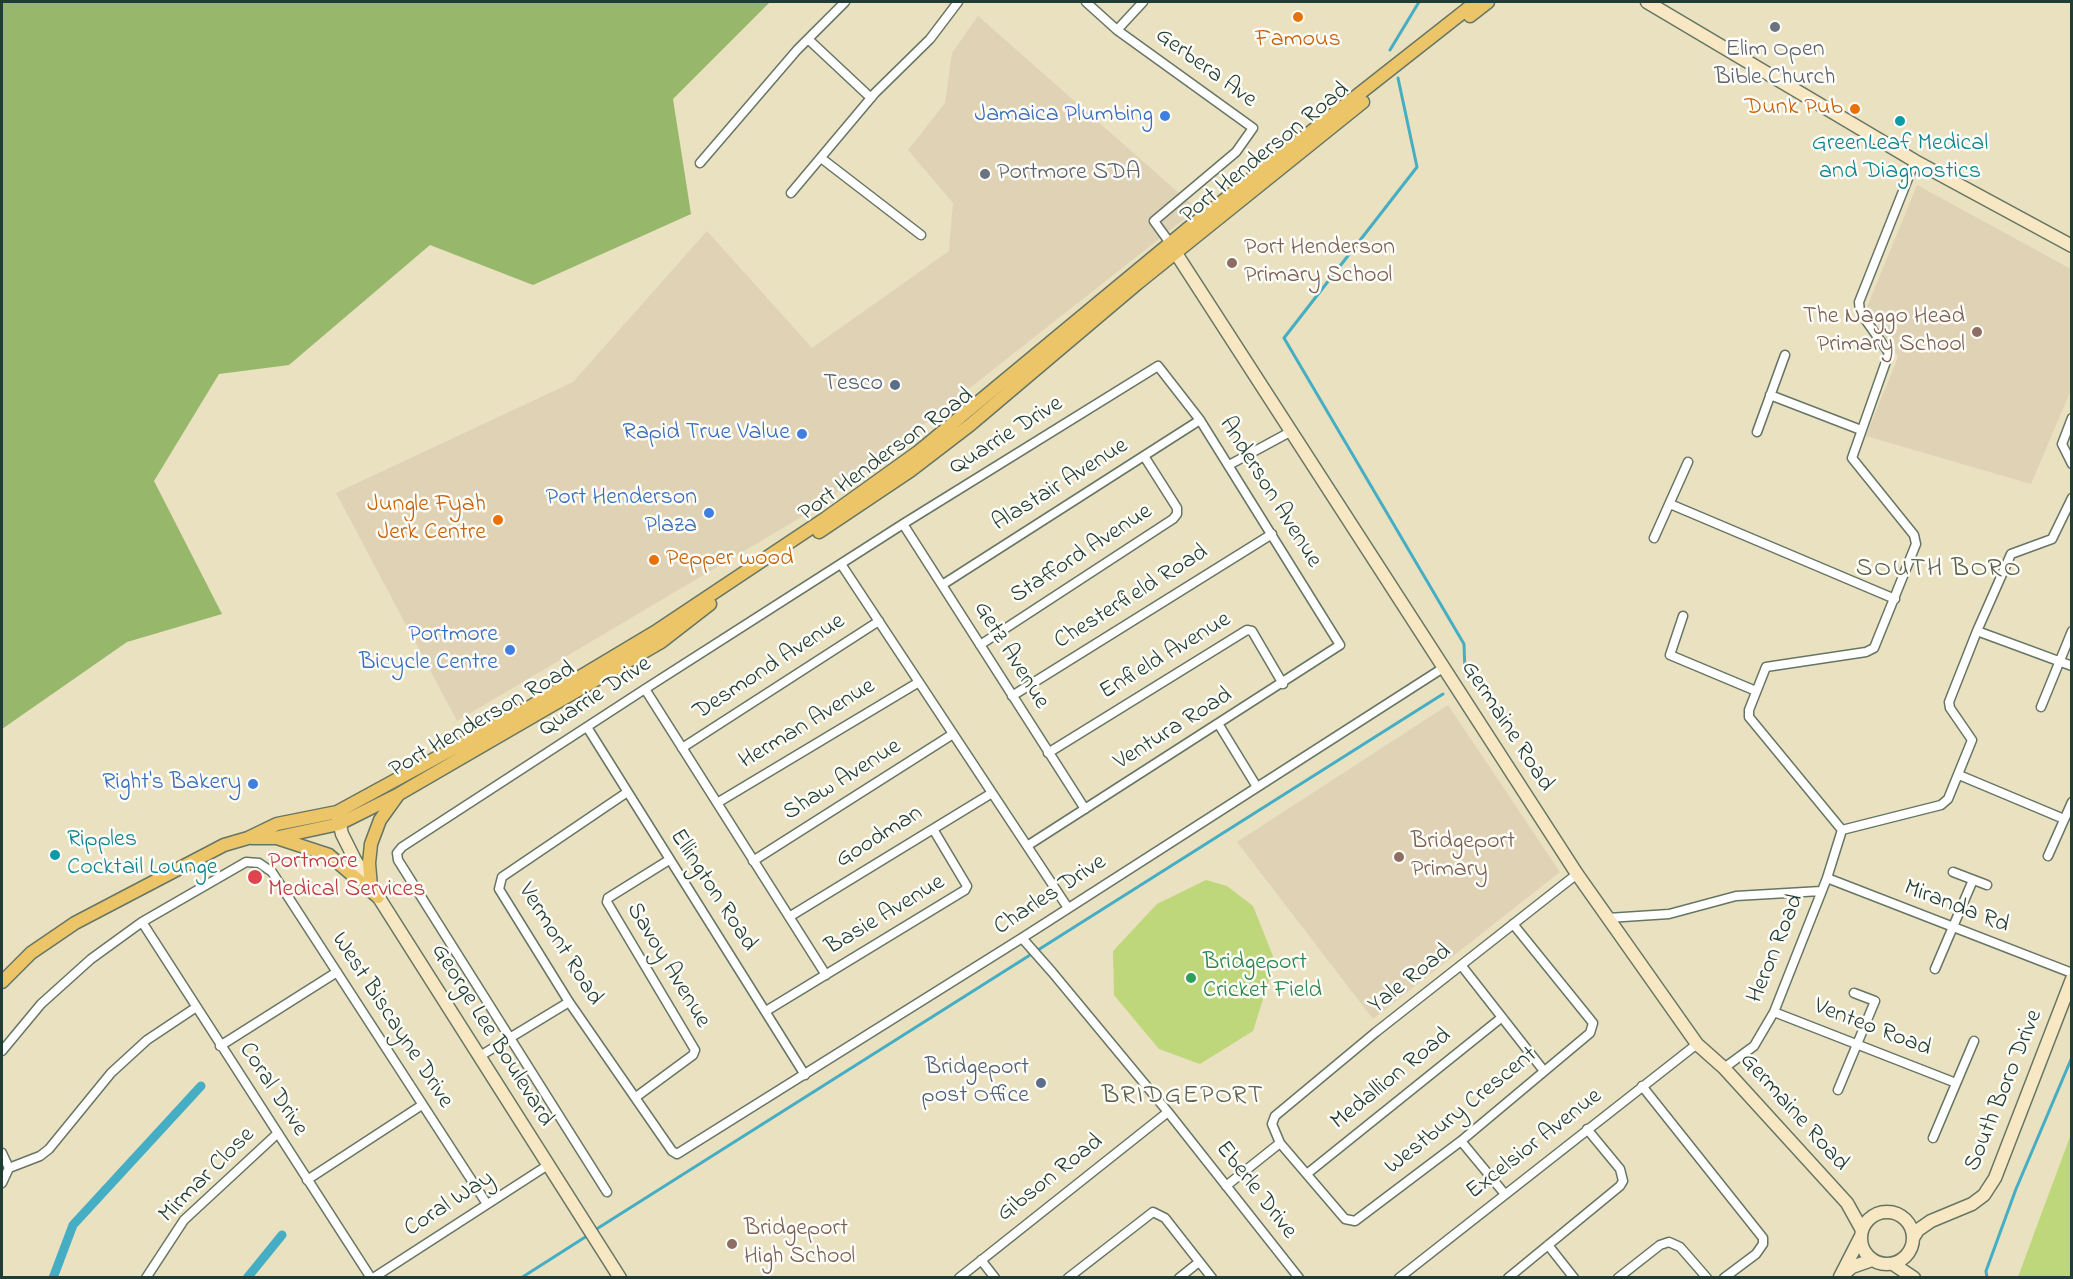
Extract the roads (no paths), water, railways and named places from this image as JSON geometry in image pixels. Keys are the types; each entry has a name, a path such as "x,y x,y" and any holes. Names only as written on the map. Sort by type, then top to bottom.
{"main road":[{"name":"Port Henderson Road","path":"2,982 32,953 75,923 224,844 248,838 277,824 338,818 655,632 826,518 963,416 1173,249 1476,2"},
{"name":"Port Henderson Road","path":"248,838 274,838 338,818 399,794 661,642 719,597 910,471 970,425 1173,249 1287,162 1488,2"},
{"path":"375,892 369,863 371,844 380,820 399,794"},
{"path":"274,838 329,855 375,892"}],"street":[{"path":"700,163 719,138 808,39 845,2"},
{"path":"791,194 871,98 930,39 958,2"},
{"name":"Gerbera Ave","path":"1086,2 1117,30 1253,128 1236,152 1154,221 1173,249"},
{"name":"Gerbera Ave","path":"1117,30 1143,2"},
{"path":"1647,2 1915,161 2072,246"},
{"path":"808,39 871,98"},
{"path":"821,158 921,235"},
{"path":"1915,161 1859,302 1860,312 1889,352 1852,455 1853,462 1916,539 1895,599 1871,651 1766,667 1749,710 1749,717 1842,830 1945,803 1959,775 1972,740 1950,708 1949,702 1977,631 2011,554 2052,539 2069,514 2072,498"},
{"name":"Germaine Road","path":"1173,249 1577,874 1697,1044 1724,1068 1847,1203 1861,1233"},
{"path":"1757,432 1785,355"},
{"name":"Anderson Avenue","path":"1158,366 1200,420 1340,645"},
{"name":"Quarrie Drive","path":"608,1192 398,860 397,853 402,847 645,689 903,524 1158,366"},
{"path":"1770,395 1861,430"},
{"path":"2072,418 2062,444 2072,464"},
{"name":"Alastair Avenue","path":"942,585 1200,420"},
{"path":"1229,465 1290,432"},
{"name":"Stafford Avenue","path":"980,645 1173,519 1177,514 1177,508 1144,456"},
{"path":"1654,538 1688,462"},
{"path":"1670,504 1895,599"},
{"name":"Getz Avenue","path":"903,524 1084,810"},
{"name":"Chesterfield Road","path":"1012,696 1272,534"},
{"path":"841,564 1068,908"},
{"path":"1683,616 1670,655 1755,691"},
{"name":"Desmond Avenue","path":"682,747 879,621"},
{"name":"Enfield Avenue","path":"1048,753 1247,630 1252,631 1283,684"},
{"path":"1977,631 2072,666"},
{"path":"2041,707 2072,631"},
{"name":"Ventura Road","path":"1027,846 1283,684 1340,645"},
{"name":"Charles Drive","path":"677,1154 1022,938 1443,668"},
{"name":"Herman Avenue","path":"717,803 919,682"},
{"path":"645,689 826,975"},
{"path":"1219,724 1257,787"},
{"name":"Ellington Road","path":"587,727 805,1075"},
{"name":"Shaw Avenue","path":"753,861 953,734"},
{"path":"1959,775 2064,819"},
{"name":"Vermont Road","path":"626,792 502,877 499,889 569,1002 672,1151 677,1154"},
{"name":"Goodman","path":"789,917 992,793"},
{"path":"2048,856 2072,802"},
{"name":"George Lee Boulevard","path":"338,818 355,860 620,1278"},
{"name":"Basie Avenue","path":"766,1011 967,888 933,829"},
{"name":"Heron Road","path":"1724,1068 1754,1046 1774,1012 1827,878 1842,830"},
{"name":"Savoy Avenue","path":"636,1097 693,1055 695,1050 607,902 608,898 669,860"},
{"name":"West Biscayne Drive","path":"142,922 246,862 259,863 272,872 487,1204"},
{"path":"1953,872 1987,885"},
{"name":"Yale Road","path":"1272,1119 1577,874"},
{"name":"Miranda Rd","path":"1827,878 2072,973"},
{"path":"1935,969 1973,880"},
{"path":"1608,918 1670,914 1736,896 1821,891"},
{"path":"2,1051 41,1004 91,960 142,922"},
{"name":"Coral Drive","path":"142,922 195,1008 372,1278"},
{"name":"Westbury Crescent","path":"1272,1119 1273,1128 1280,1143 1345,1219 1355,1221 1461,1141 1590,1033 1593,1023 1513,924"},
{"name":"Eberle Drive","path":"1022,938 1168,1112 1299,1278"},
{"path":"1461,965 1544,1071"},
{"path":"220,1046 337,972"},
{"name":"South Boro Drive","path":"1913,1238 1918,1230 1931,1221 1972,1204 1984,1196 1995,1178 2072,979"},
{"path":"1838,1090 1875,1000 1854,993"},
{"path":"480,1056 569,1002"},
{"path":"2,1183 9,1168 40,1156 49,1149 111,1073 147,1041 195,1008"},
{"name":"Venteo Road","path":"1774,1012 1956,1083"},
{"name":"Medallion Road","path":"1308,1173 1501,1018"},
{"path":"1933,1137 1974,1041"},
{"name":"Excelsior Avenue","path":"1399,1278 1504,1193 1697,1044"},
{"path":"1642,1086 1763,1238 1763,1244 1756,1254 1724,1278"},
{"path":"307,1180 422,1105"},
{"name":"Gibson Road","path":"959,1278 1168,1112"},
{"path":"1508,1278 1616,1191 1623,1181 1620,1169 1587,1129"},
{"name":"Mirmar Close","path":"146,1278 184,1220 278,1133"},
{"path":"1461,1141 1504,1193"},
{"path":"1226,1186 1280,1143"},
{"path":"2,1153 9,1168"},
{"name":"Coral Way","path":"372,1278 548,1165"},
{"name":"Germaine Road","path":"1847,1203 1872,1216"},
{"path":"1068,1278 1153,1212 1165,1218 1212,1278"},
{"path":"1840,1277 1861,1233 1872,1216 1893,1212 1906,1220 1913,1238 1908,1254 1915,1278"},
{"name":"South Boro Drive","path":"1906,1220 1931,1221"},
{"path":"1861,1233 1862,1246 1872,1260"},
{"path":"1618,1278 1660,1245 1669,1242 1680,1247 1707,1278"},
{"path":"1548,1245 1574,1278"},
{"path":"1893,1263 1908,1254"},
{"path":"981,1260 995,1278"},
{"path":"1840,1277 1852,1266 1872,1260 1893,1263 1915,1278"},
{"path":"1179,1278 1199,1262"}],"waterway":[{"path":"1390,50 1419,2"},
{"path":"1398,78 1417,167 1284,338 1464,644 1465,673"},
{"path":"595,1230 1443,694"},
{"path":"1987,1278 1986,1271 2016,1189 2072,1057"},
{"path":"53,1278 73,1225 201,1086"},
{"path":"521,1278 590,1234"},
{"path":"247,1278 282,1235"}],"place":[{"name":"Famous","path":"1298,17"},
{"name":"Elim Open Bible Church","path":"1775,27"},
{"name":"Dunk Pub","path":"1855,109"},
{"name":"Jamaica Plumbing","path":"1165,116"},
{"name":"GreenLeaf Medical and Diagnostics","path":"1900,121"},
{"name":"Portmore SDA","path":"985,174"},
{"name":"Port Henderson Primary School","path":"1232,263"},
{"name":"The Naggo Head Primary School","path":"1977,332"},
{"name":"Tesco","path":"895,385"},
{"name":"Rapid True Value","path":"802,434"},
{"name":"Port Henderson Plaza","path":"709,513"},
{"name":"Jungle Fyah Jerk Centre","path":"498,520"},
{"name":"Pepper wood","path":"654,560"},
{"name":"Portmore Bicycle Centre","path":"510,650"},
{"name":"Right's Bakery","path":"253,784"},
{"name":"Ripples Cocktail Lounge","path":"55,855"},
{"name":"Bridgeport Primary","path":"1399,857"},
{"name":"Portmore Medical Services","path":"255,877"},
{"name":"Bridgeport Cricket Field","path":"1191,978"},
{"name":"Bridgeport post Office","path":"1041,1083"},
{"name":"Bridgeport High School","path":"732,1244"}],"district":[{"name":"SOUTH BORO","path":"1939,571"},
{"name":"BRIDGEPORT","path":"1183,1098"}]}
